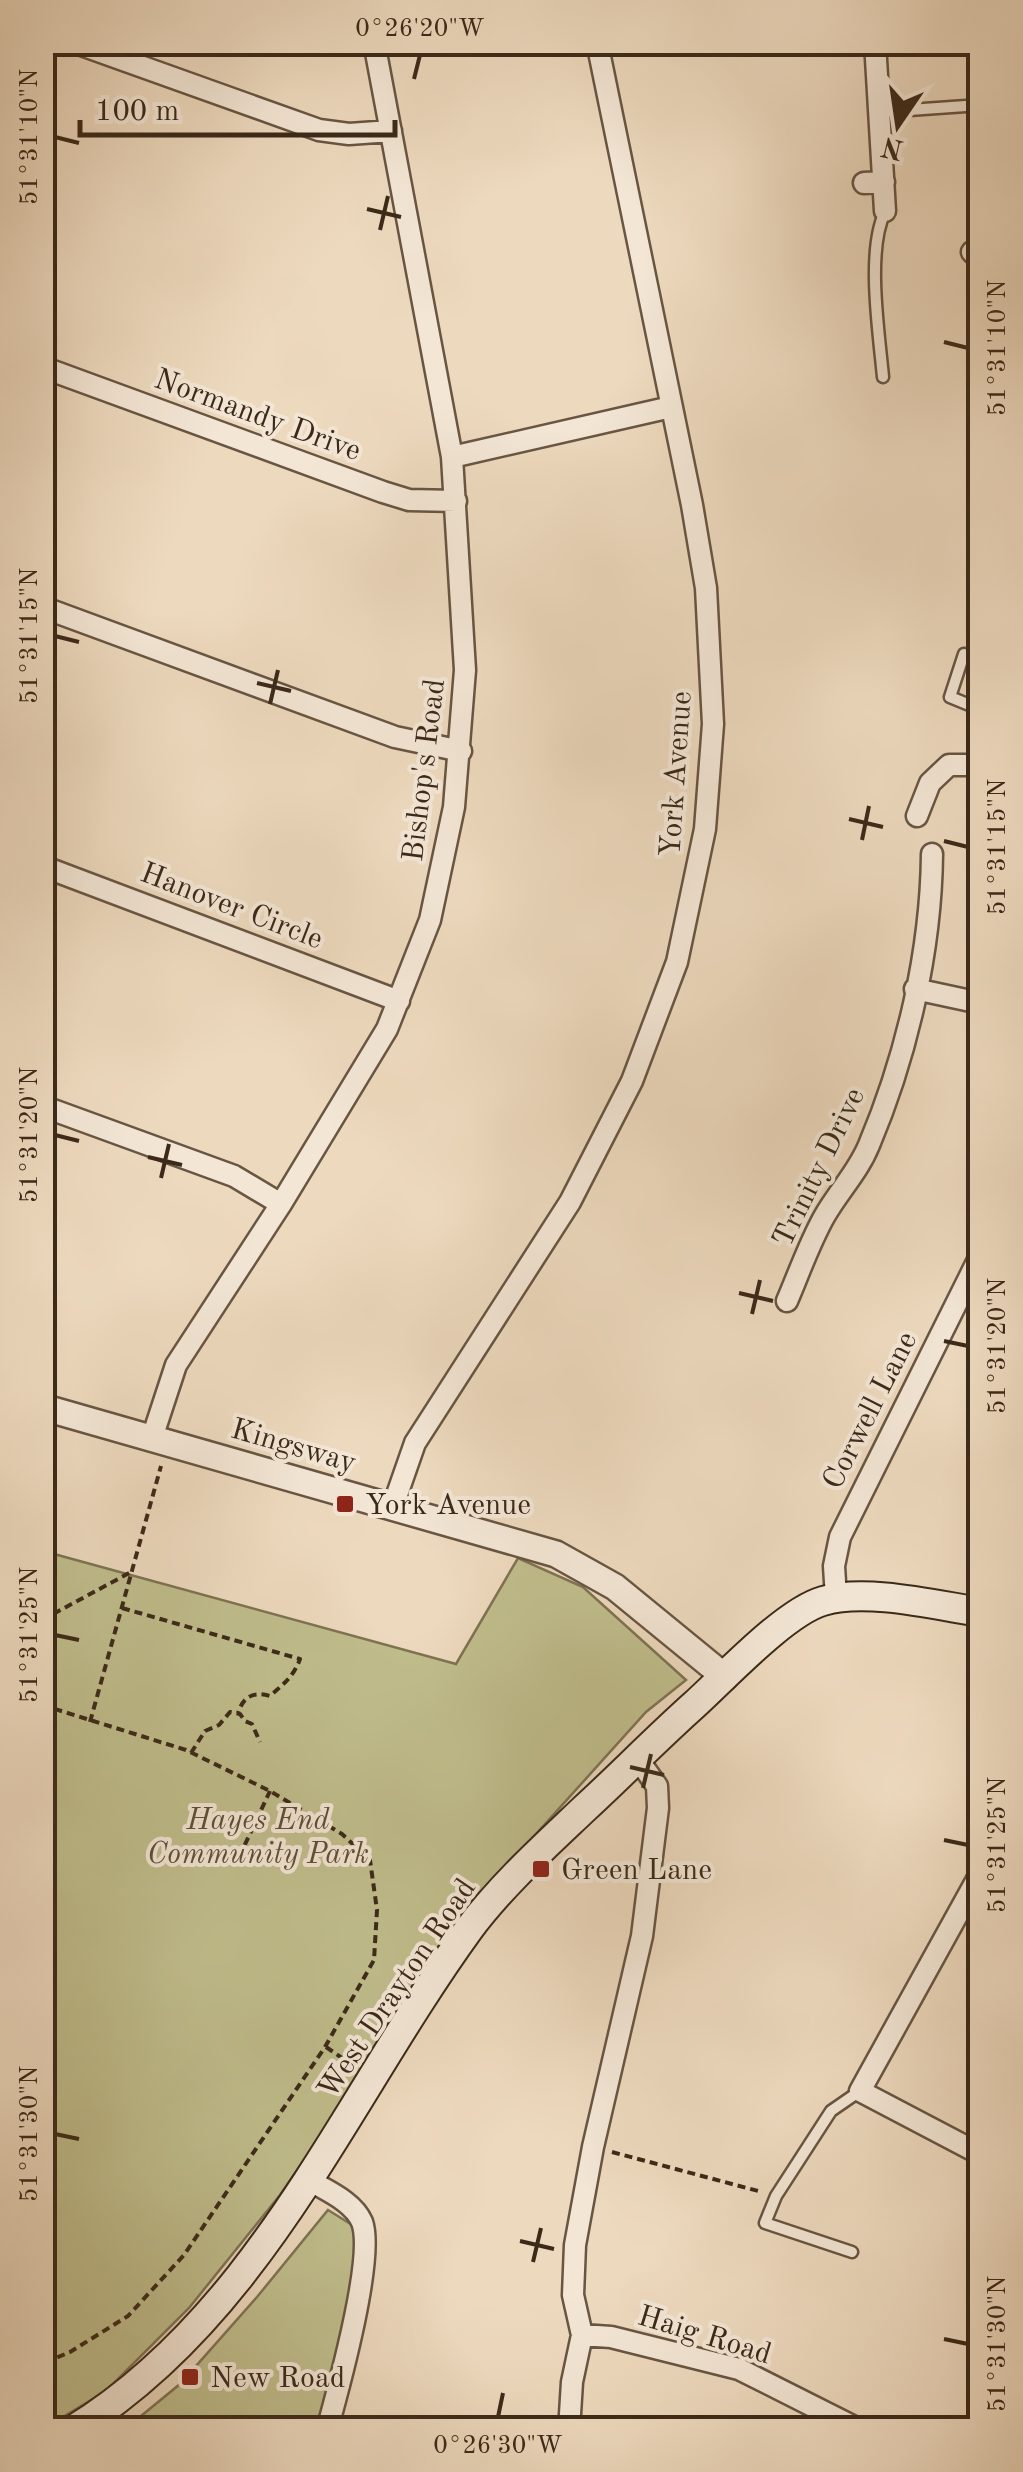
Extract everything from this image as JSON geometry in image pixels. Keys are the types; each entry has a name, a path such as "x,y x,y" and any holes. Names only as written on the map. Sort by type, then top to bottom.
{"main road":[{"name":"West Drayton Road","path":"73,2430 131,2388 191,2333 245,2270 436,1978 495,1897 725,1678 796,1615 816,1603 836,1598 871,1598 980,1612"}],"street":[{"path":"73,42 327,132 392,132"},
{"name":"Bishop's Road","path":"160,1441 176,1365 364,1070 400,1001 426,932 442,872 461,751 464,624 452,457 374,42"},
{"name":"York Avenue","path":"393,1506 415,1444 542,1248 612,1125 666,994 685,930 709,795 713,689 701,557 597,42"},
{"path":"875,42 881,112 874,183 885,211"},
{"name":"Normandy Drive","path":"42,366 383,492 409,500 456,501"},
{"path":"452,457 671,407"},
{"path":"42,607 394,737 461,751"},
{"path":"917,816 930,783 949,765 980,765"},
{"name":"Trinity Drive","path":"787,1302 819,1228 868,1146 899,1059 930,915 932,854"},
{"name":"Hanover Circle","path":"42,866 400,1001"},
{"path":"915,989 980,1003"},
{"path":"42,1106 234,1176 281,1204"},
{"name":"Corwell Lane","path":"836,1598 834,1566 840,1537 980,1256"},
{"name":"Kingsway","path":"42,1408 521,1543 579,1565 632,1600 725,1678"},
{"path":"569,2430 575,2358 582,2335 575,2313 573,2271 593,2146 642,1936 658,1808 657,1786 637,1758"},
{"path":"980,1874 860,2091 980,2154"},
{"path":"307,2180 348,2204 362,2222 364,2248 351,2343 327,2430"},
{"name":"Haig Road","path":"582,2335 611,2336 739,2369 860,2430"}],"lane":[{"path":"881,112 980,105"},
{"path":"883,378 877,317 876,230 885,211"},
{"path":"964,654 950,697 980,706"},
{"path":"852,2252 766,2222 776,2196 832,2110 860,2091"}],"path":[{"path":"90,1722 132,1572 160,1441"},
{"path":"42,1620 132,1572"},
{"path":"122,1608 300,1659 294,1675 279,1690 270,1696 251,1694 238,1714"},
{"path":"42,1705 191,1753 270,1791 342,1834 370,1860 378,1910 374,1960 325,2046 184,2256 128,2316 70,2352 42,2364"},
{"path":"191,1753 205,1730 220,1724 230,1712 252,1724 260,1742"},
{"path":"237,1852 241,1853 270,1791"},
{"path":"325,2046 372,2078"},
{"path":"593,2146 776,2196"}],"green space":[{"name":"Hayes End Community Park","path":"43,1551 456,1664 518,1558 583,1587 686,1680 646,1712 473,1904 280,2195 189,2308 106,2391 43,2429"},
{"path":"328,2210 357,2228 356,2265 323,2429 124,2430 180,2384"}],"place":[{"name":"York Avenue","path":"345,1504"},
{"name":"Green Lane","path":"541,1869"},
{"name":"New Road","path":"190,2377"}]}
